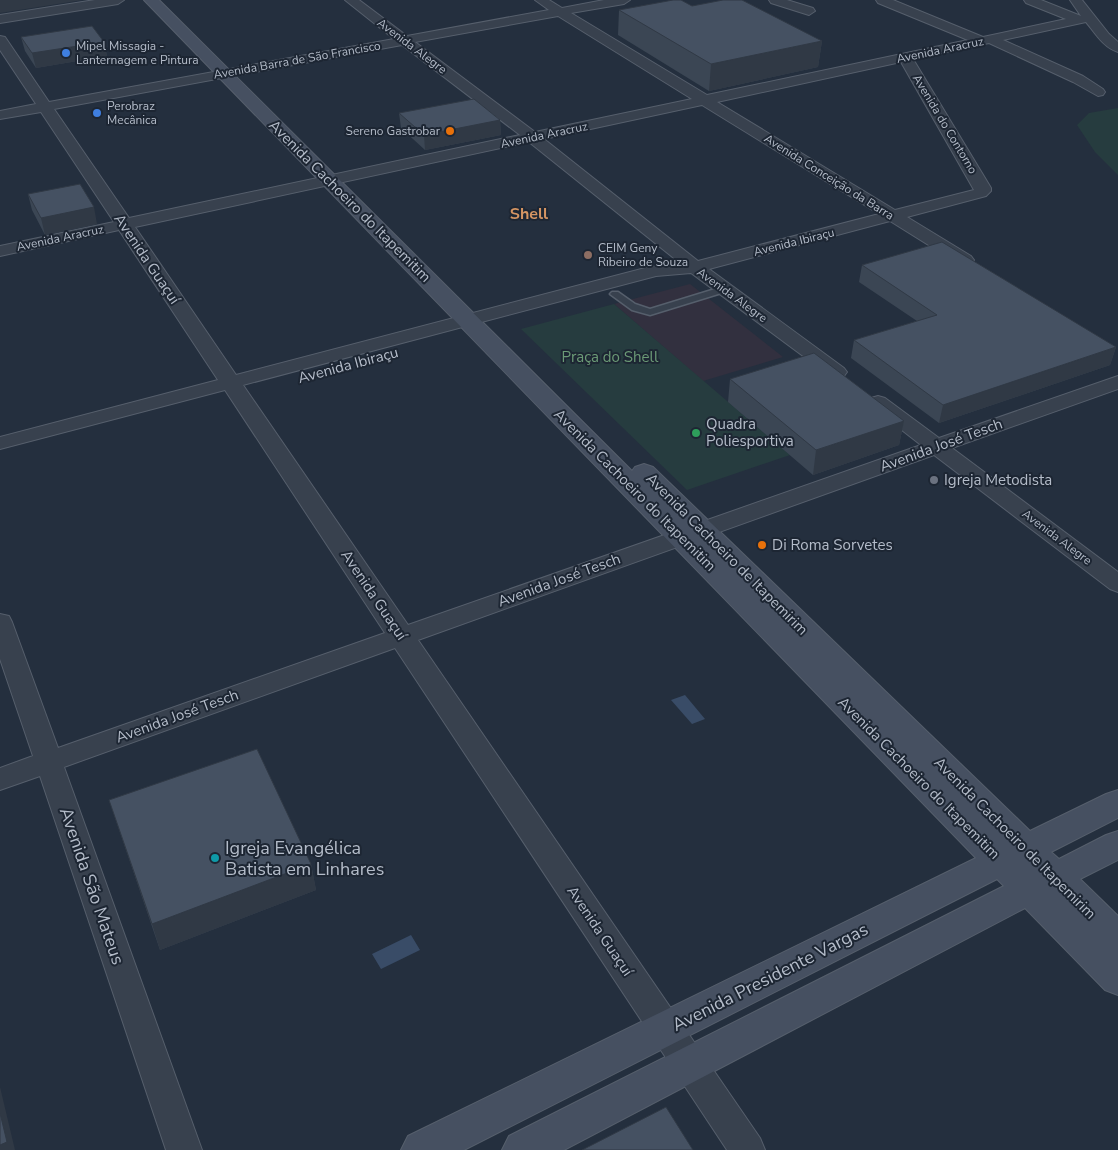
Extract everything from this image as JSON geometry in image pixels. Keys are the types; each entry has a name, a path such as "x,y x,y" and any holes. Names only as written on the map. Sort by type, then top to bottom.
{"street":[{"path":"0,19 118,0"},
{"name":"Avenida Cachoeiro do Itapemitim","path":"152,0 231,73 1014,855 1042,884 1118,979"},
{"path":"165,0 231,73"},
{"name":"Avenida Alegre","path":"351,0 532,137 725,290 851,382"},
{"name":"Avenida Conceição da Barra","path":"541,0 977,267"},
{"name":"Avenida Barra de São Francisco","path":"0,115 624,0"},
{"path":"774,0 809,11"},
{"path":"882,0 986,40 1078,79 1098,92"},
{"path":"1030,0 1084,19 1118,48"},
{"path":"1076,0 1084,19"},
{"name":"Avenida Aracruz","path":"0,251 1084,19"},
{"name":"Avenida Guaçuí","path":"0,40 747,1150"},
{"name":"Avenida do Contorno","path":"905,57 983,188 983,191"},
{"name":"Avenida Ibiraçu","path":"0,458 235,389 482,323 655,272 695,267 983,191"},
{"name":"Avenida Ibiraçu","path":"482,323 615,294 666,280 695,267"},
{"name":"Avenida José Tesch","path":"0,779 1118,382"},
{"name":"Avenida Ibiraçu","path":"0,443 235,389"},
{"name":"Avenida Alegre","path":"867,394 1118,584"},
{"name":"Avenida São Mateus","path":"0,622 184,1150"},
{"name":"Avenida Presidente Vargas","path":"422,1150 1118,803"},
{"path":"523,1150 1118,844"},
{"name":"Avenida Cachoeiro de Itapemirim","path":"1042,884 1118,939"}],"lane":[{"path":"615,294 633,308 650,312 725,290"}],"shaded area":[{"path":"690,284 783,357 703,381 614,304"}],"green space":[{"path":"1118,108 1118,175 1095,152 1077,125 1089,113"},
{"name":"Praça do Shell","path":"614,304 790,455 687,490 521,329"}],"water":[{"path":"685,695 705,719 692,724 671,700"},
{"path":"411,935 420,950 381,969 372,954"}],"building":[{"path":"681,0 692,6 723,0 742,0 822,41 711,64 619,10"},
{"path":"92,26 104,42 32,53 21,37"},
{"path":"474,99 500,120 424,135 399,113"},
{"path":"80,184 94,207 41,218 28,194"},
{"path":"942,242 1116,347 943,405 854,340 937,315 862,265"},
{"path":"814,353 904,421 816,450 730,379"},
{"name":"Igreja Evangélica Batista em Linhares","path":"257,749 311,864 152,924 109,800"},
{"path":"666,1107 693,1150 582,1150"},
{"path":"0,1113 7,1142 0,1145"}],"place":[{"name":"Mipel Missagia - Lanternagem e Pintura","path":"66,53"},
{"name":"Perobraz Mecânica","path":"97,113"},
{"name":"Sereno Gastrobar","path":"450,131"},
{"name":"CEIM Geny Ribeiro de Souza","path":"588,255"},
{"name":"Quadra Poliesportiva","path":"696,433"},
{"name":"Igreja Metodista","path":"934,480"},
{"name":"Di Roma Sorvetes","path":"762,545"},
{"name":"Igreja Evangélica Batista em Linhares","path":"215,858"}],"district":[{"name":"Shell","path":"529,214"}]}
